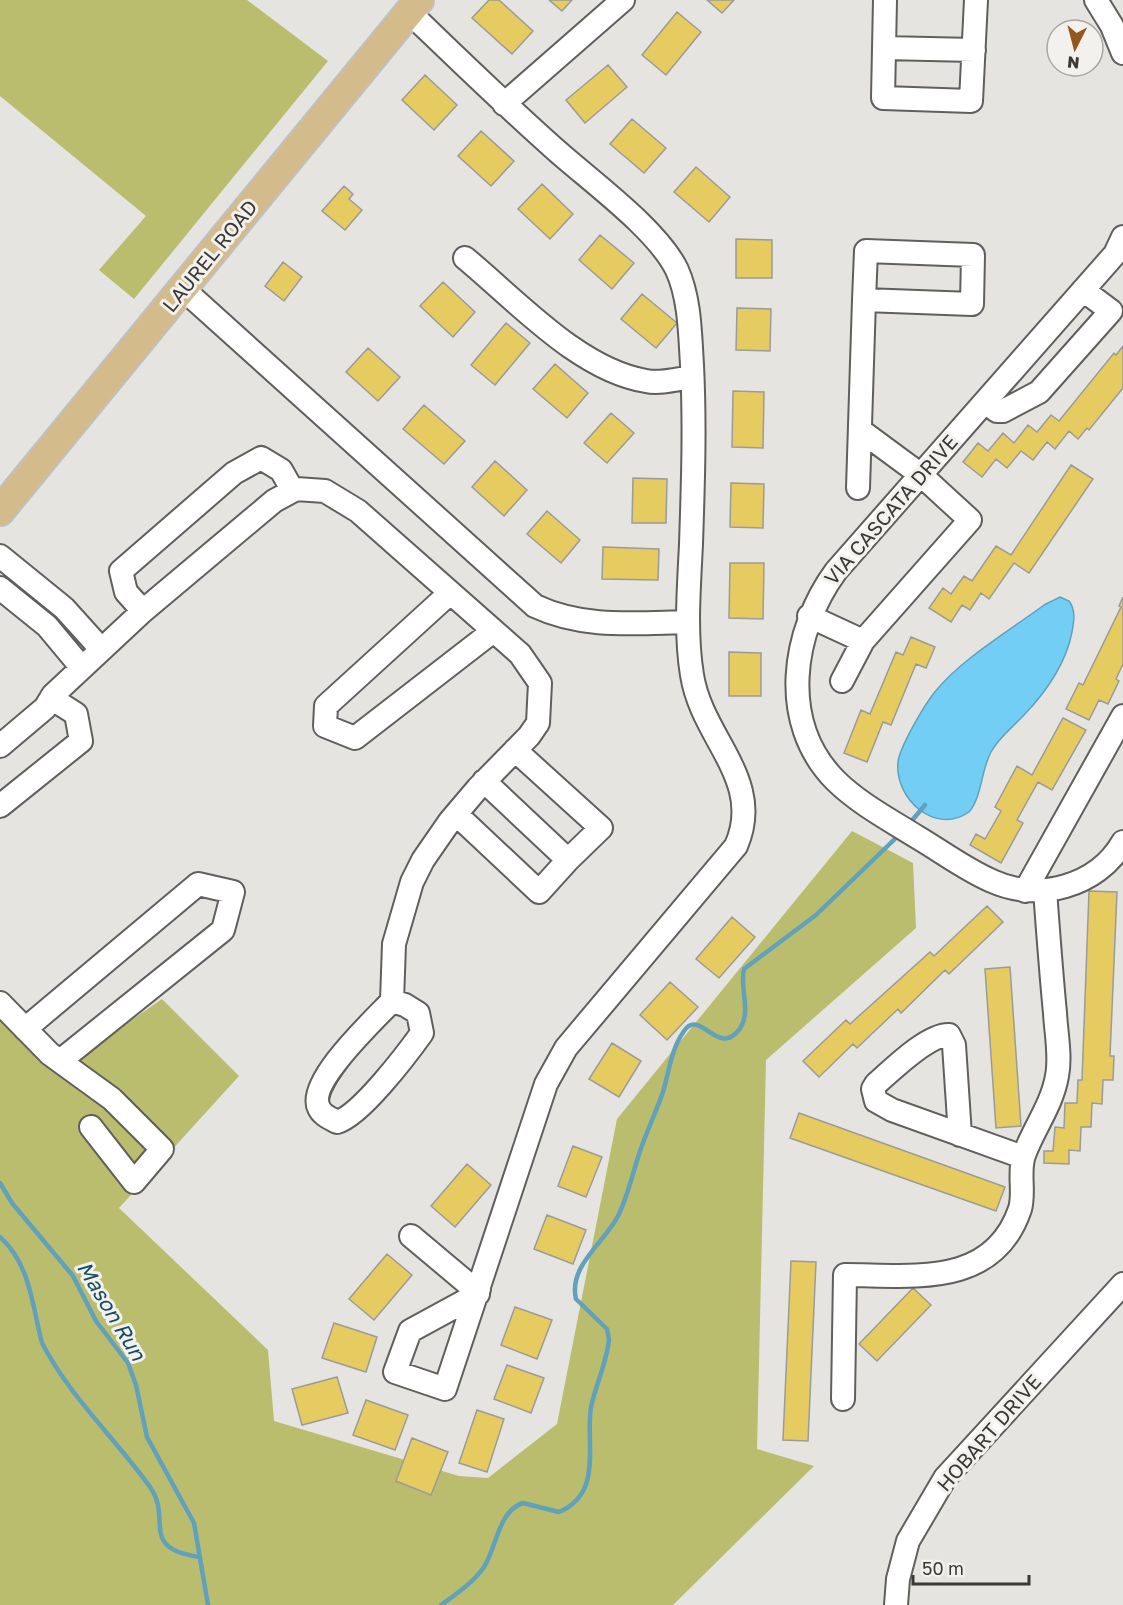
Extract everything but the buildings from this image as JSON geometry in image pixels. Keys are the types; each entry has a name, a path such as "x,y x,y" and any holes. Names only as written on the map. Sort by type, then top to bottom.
{"main road":[{"name":"LAUREL ROAD","path":"0,511 414,6"}],"street":[{"path":"504,104 623,0"},
{"path":"885,0 883,98 971,101 976,0"},
{"path":"1096,0 1117,25 1123,53"},
{"path":"411,1236 479,1291 546,1084 566,1048 736,846 743,830 744,794 706,721 692,676 688,622 693,474 692,377 686,296 676,269 652,236 504,104 414,6"},
{"path":"884,48 974,50"},
{"name":"VIA CASCATA DRIVE","path":"1035,890 990,881 853,796 835,780 818,757 806,733 798,704 798,659 809,616 836,571 1115,254 1123,237"},
{"path":"858,488 864,300 866,251 973,255 972,304 864,300"},
{"path":"465,258 569,346 597,366 620,375 650,382 692,377"},
{"path":"183,289 535,606 573,620 600,623 688,622"},
{"path":"985,402 1003,411 1039,392 1117,304 1083,290"},
{"path":"842,681 863,641 970,520 921,475 860,430"},
{"path":"143,611 126,592 121,571 234,473 261,458 281,470 293,491"},
{"path":"0,746 45,708 51,698 143,611 274,501 293,491 325,491 358,511 492,632 520,654 540,683 538,723 456,814 423,860 412,882 394,944 392,1001 325,1075 316,1092 318,1107 337,1122 345,1119 377,1087 422,1033 418,1013 405,1005 392,1001"},
{"path":"0,556 64,608 101,649"},
{"path":"0,588 47,626 82,668"},
{"path":"450,593 326,706 325,726 355,738 492,632"},
{"path":"809,616 863,641"},
{"path":"0,807 81,741 76,714 51,698"},
{"path":"843,1399 845,1275 946,1274 978,1262 1001,1243 1016,1219 1023,1188 1023,1158 1048,1106 1058,1075 1035,890 1123,716"},
{"path":"456,814 539,892 601,828 515,750"},
{"path":"484,781 568,860"},
{"path":"1035,890 1083,880 1109,860 1122,846"},
{"path":"25,1029 198,884 232,892 223,930 60,1061"},
{"path":"0,1003 60,1061 112,1099 162,1149 134,1182 91,1128"},
{"path":"960,1135 954,1045 949,1035 942,1035 924,1045 882,1079 873,1089 873,1096 882,1105 960,1135 1023,1158"},
{"name":"HOBART DRIVE","path":"896,1605 898,1579 908,1541 945,1478 1123,1284"}],"green space":[{"path":"0,0 247,0 328,61 134,299 99,270 146,216 0,96"},
{"path":"852,831 913,863 916,928 766,1060 757,1449 814,1466 673,1605 0,1605 0,994 71,1062 162,999 239,1076 119,1208 268,1350 274,1421 459,1476 488,1478 557,1424 617,1119"}],"water":[{"path":"1060,597 1069,601 1074,612 1072,632 1065,655 1040,697 994,747 973,806 969,812 956,818 943,819 919,810 903,788 898,762 908,737 930,699 945,681 971,657 1044,605"}],"waterway":[{"path":"909,824 925,805"},
{"path":"441,1605 480,1573 503,1521 515,1507 523,1503 559,1512 573,1504 582,1493 590,1466 591,1407 609,1339 607,1329 576,1299 577,1276 582,1265 612,1226 622,1208 640,1151 663,1092 673,1053 684,1031 690,1025 696,1025 723,1038 730,1037 738,1031 745,1017 744,969 816,915 899,835"},
{"name":"Mason Run","path":"0,1183 12,1203 73,1276 96,1321 128,1363 136,1385 147,1437 194,1523 208,1605"},
{"path":"0,1237 10,1248 24,1273 42,1343 53,1363 150,1487 159,1510 160,1531 169,1547 180,1553 199,1557"}]}
